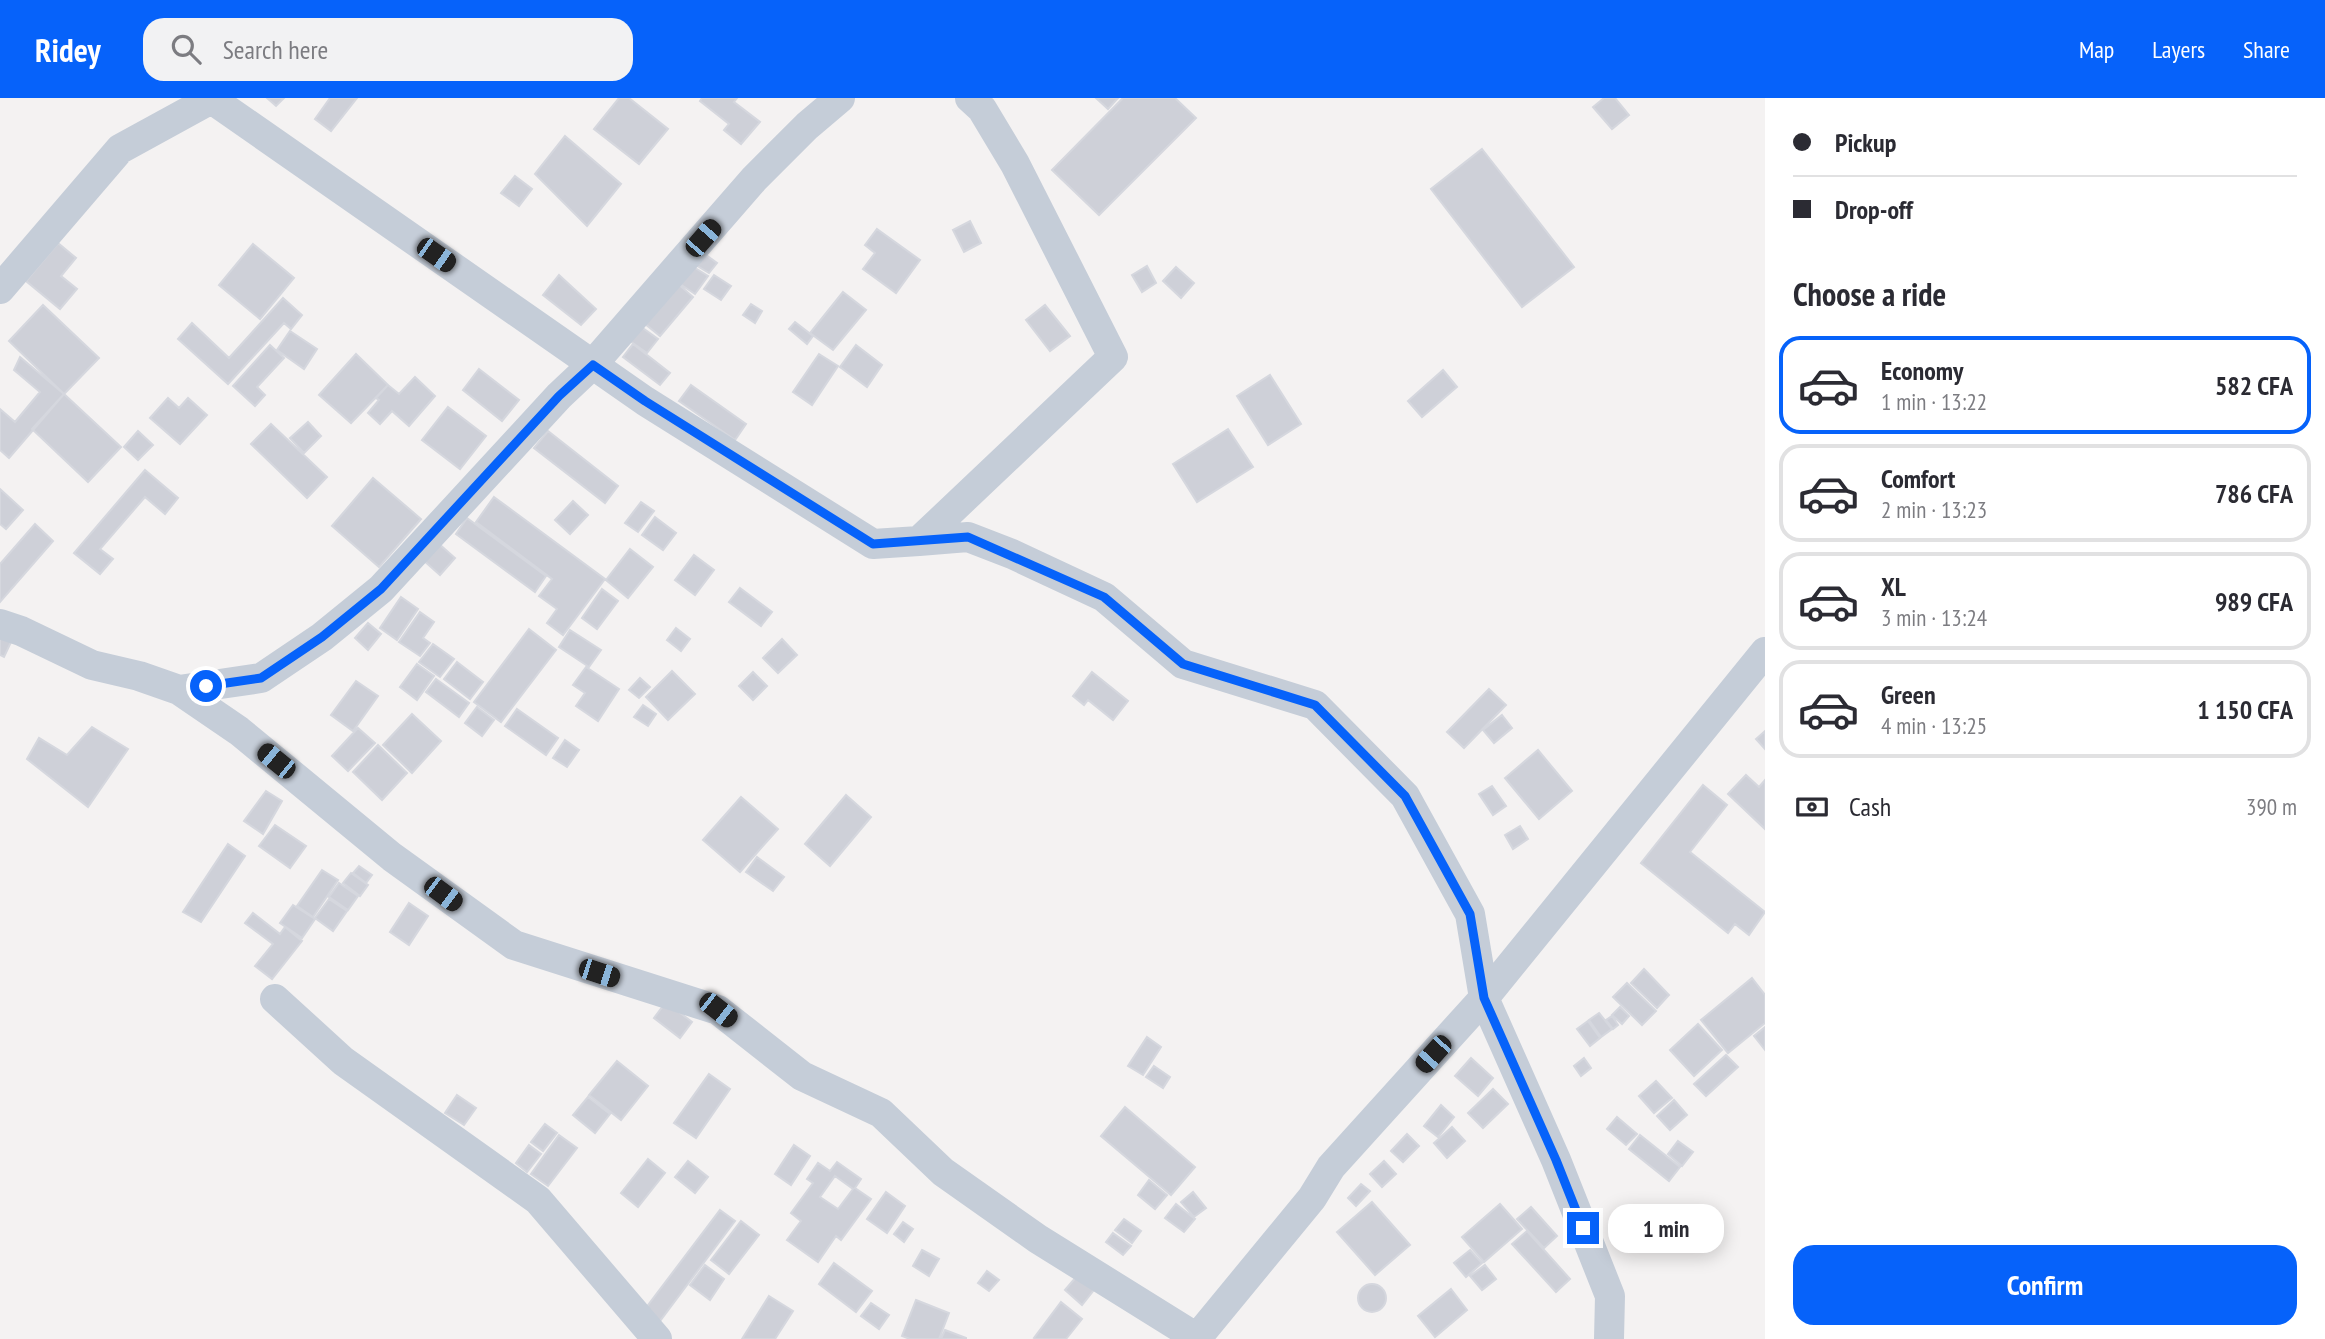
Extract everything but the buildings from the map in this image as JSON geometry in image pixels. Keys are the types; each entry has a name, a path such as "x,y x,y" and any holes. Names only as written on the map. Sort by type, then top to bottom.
{"street":[{"path":"0,289 120,149 212,98 645,401 873,544 968,537 1012,554 1104,597 1183,664 1315,705 1405,796 1470,914 1484,998 1556,1160 1610,1296 1609,1339"},
{"path":"179,690 261,678 322,637 381,589 559,396 593,365 754,179 807,126 840,98"},
{"path":"919,541 1113,357 1015,163 982,109 970,98"},
{"path":"0,624 21,631 92,665 139,676 179,690 239,731 392,857 514,945 718,1010 802,1076 881,1112 943,1172 1038,1239 1197,1338 1312,1198 1331,1167 1484,998 1765,652"},
{"path":"275,999 342,1061 538,1200 657,1339"}],"route":[{"path":"206,686 261,678 322,637 381,589 559,396 593,365 645,401 873,544 968,537 1012,554 1104,597 1183,664 1315,705 1405,796 1470,914 1484,998 1583,1228"}]}
